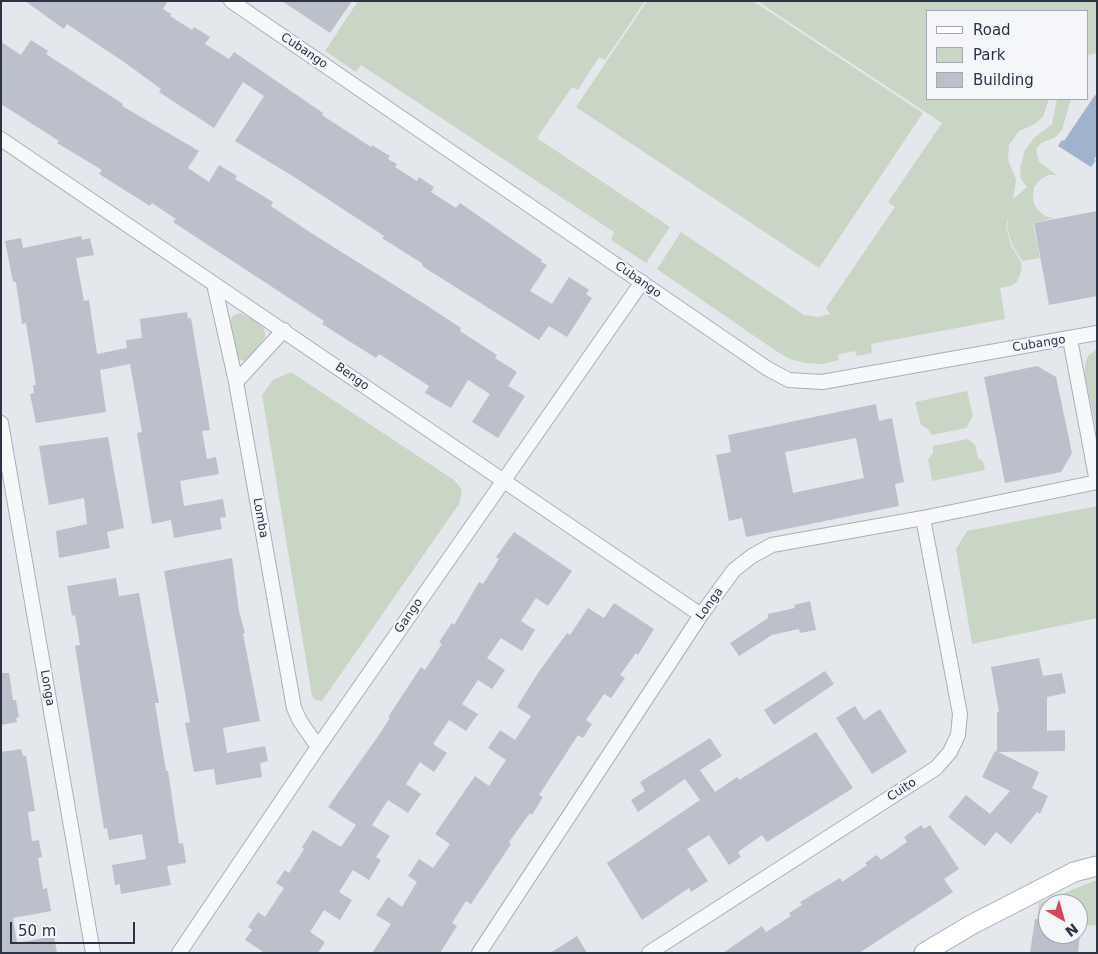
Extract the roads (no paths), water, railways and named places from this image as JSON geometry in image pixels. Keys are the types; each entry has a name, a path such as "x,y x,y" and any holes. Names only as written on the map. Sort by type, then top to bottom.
{"main road":[{"path":"924,953 971,925 1066,877 1097,866"}],"street":[{"name":"Cubango","path":"231,1 768,370 789,380 822,382 1097,333"},
{"name":"Bengo","path":"1,139 701,615"},
{"name":"Gango","path":"179,953 318,746 642,282"},
{"name":"Lomba","path":"214,284 236,382 294,708 300,721 318,746"},
{"path":"236,382 284,330"},
{"path":"1070,339 1097,482"},
{"name":"Longa","path":"1,423 93,953"},
{"name":"Longa","path":"479,953 701,615 734,570 752,556 772,545 923,518 1097,482"},
{"name":"Cuito","path":"649,953 936,768 950,752 958,735 960,714 923,518"}],"water":[{"path":"1095,95 1097,96 1097,155 1091,167 1058,146 1062,140 1064,141"}]}
